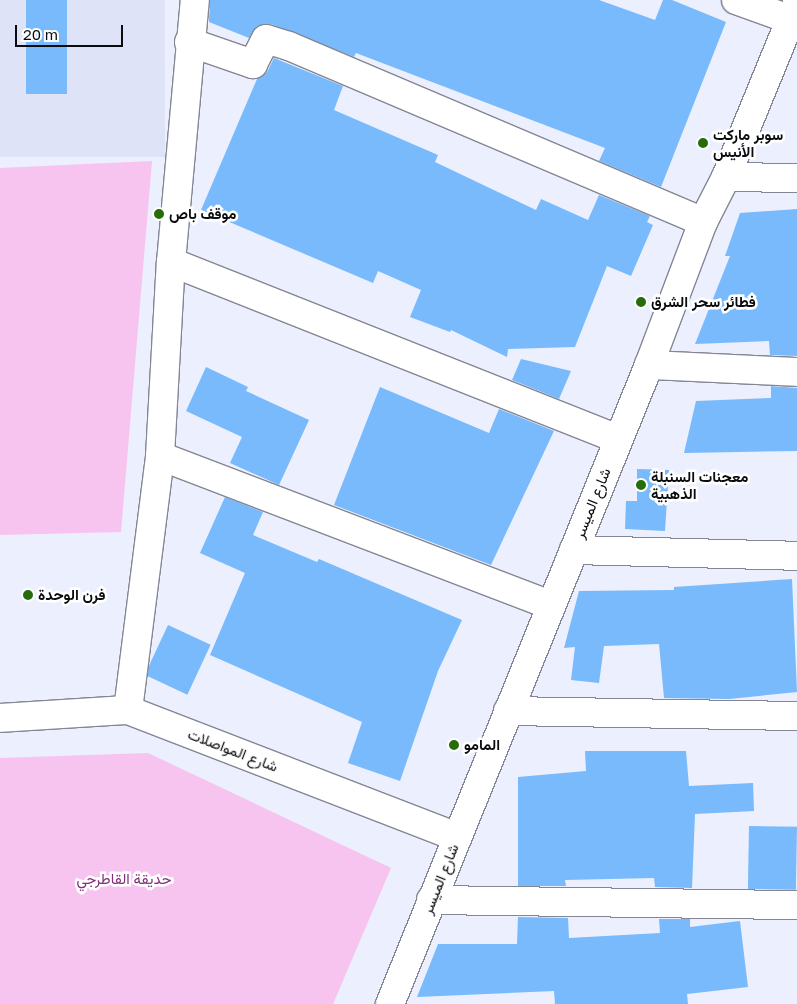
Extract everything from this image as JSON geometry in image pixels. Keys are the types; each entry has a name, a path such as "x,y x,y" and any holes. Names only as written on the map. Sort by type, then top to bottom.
{"street":[{"path":"128,710 160,456 171,262 189,42 195,0"},
{"path":"736,0 795,16"},
{"name":"شارع الميسر","path":"390,1004 617,439 649,365 703,222 726,177 795,16"},
{"path":"189,42 253,64 266,39 289,46 703,222"},
{"path":"726,177 797,178"},
{"path":"171,262 617,439"},
{"path":"649,365 797,372"},
{"path":"160,456 551,605"},
{"path":"574,550 797,556"},
{"name":"شارع المواصلات","path":"0,718 128,710 457,837"},
{"path":"508,711 797,716"},
{"path":"431,900 797,905"}],"shaded area":[{"path":"0,0 165,0 165,157 0,157"}],"green space":[{"path":"152,161 121,532 0,535 0,168"},
{"name":"حديقة القاطرجي","path":"148,753 391,868 333,1004 0,1004 0,758"}],"building":[{"path":"26,0 67,0 67,94 26,94"},
{"path":"210,0 599,0 655,20 663,0 672,0 726,22 661,187 599,161 605,148 356,53 354,57 271,24 257,26 249,38 209,22"},
{"path":"274,58 343,86 334,110 438,155 435,162 536,210 541,199 588,220 599,195 650,216 647,222 653,225 631,276 607,266 575,347 508,349 507,357 451,330 450,332 410,317 421,290 378,271 373,283 201,210 257,79 267,72"},
{"path":"797,209 797,356 770,355 769,341 695,344 730,256 725,256 740,213"},
{"path":"521,359 571,371 559,399 512,380"},
{"path":"206,367 248,387 246,391 309,420 279,485 230,463 242,437 186,411"},
{"path":"771,386 797,388 797,451 684,453 696,401 771,398"},
{"path":"380,387 489,433 499,409 554,431 491,565 334,505"},
{"path":"637,469 669,470 665,531 625,529 626,501 637,501"},
{"path":"225,497 263,512 253,535 317,562 319,559 462,620 438,671 400,781 348,763 362,722 210,655 245,573 200,553"},
{"path":"792,579 797,692 729,699 664,698 659,644 604,646 599,683 571,680 575,647 564,648 579,591 674,590 674,587"},
{"path":"168,625 211,645 187,695 145,675"},
{"path":"585,751 686,751 689,786 753,783 754,811 695,814 692,888 655,887 654,878 565,880 566,886 518,886 518,777 586,771"},
{"path":"749,826 797,827 796,890 748,889"},
{"path":"518,917 568,918 569,938 660,933 659,919 690,919 690,927 740,921 748,987 687,994 688,1004 555,1004 554,991 417,997 438,944 517,944"}],"place":[{"name":"سوبر ماركت الأنيس","path":"703,143"},
{"name":"موقف باص","path":"159,214"},
{"name":"فطائر سحر الشرق","path":"641,302"},
{"name":"معجنات السنبلة الذهبية","path":"641,485"},
{"name":"فرن الوحدة","path":"28,595"},
{"name":"المامو","path":"454,745"}]}
